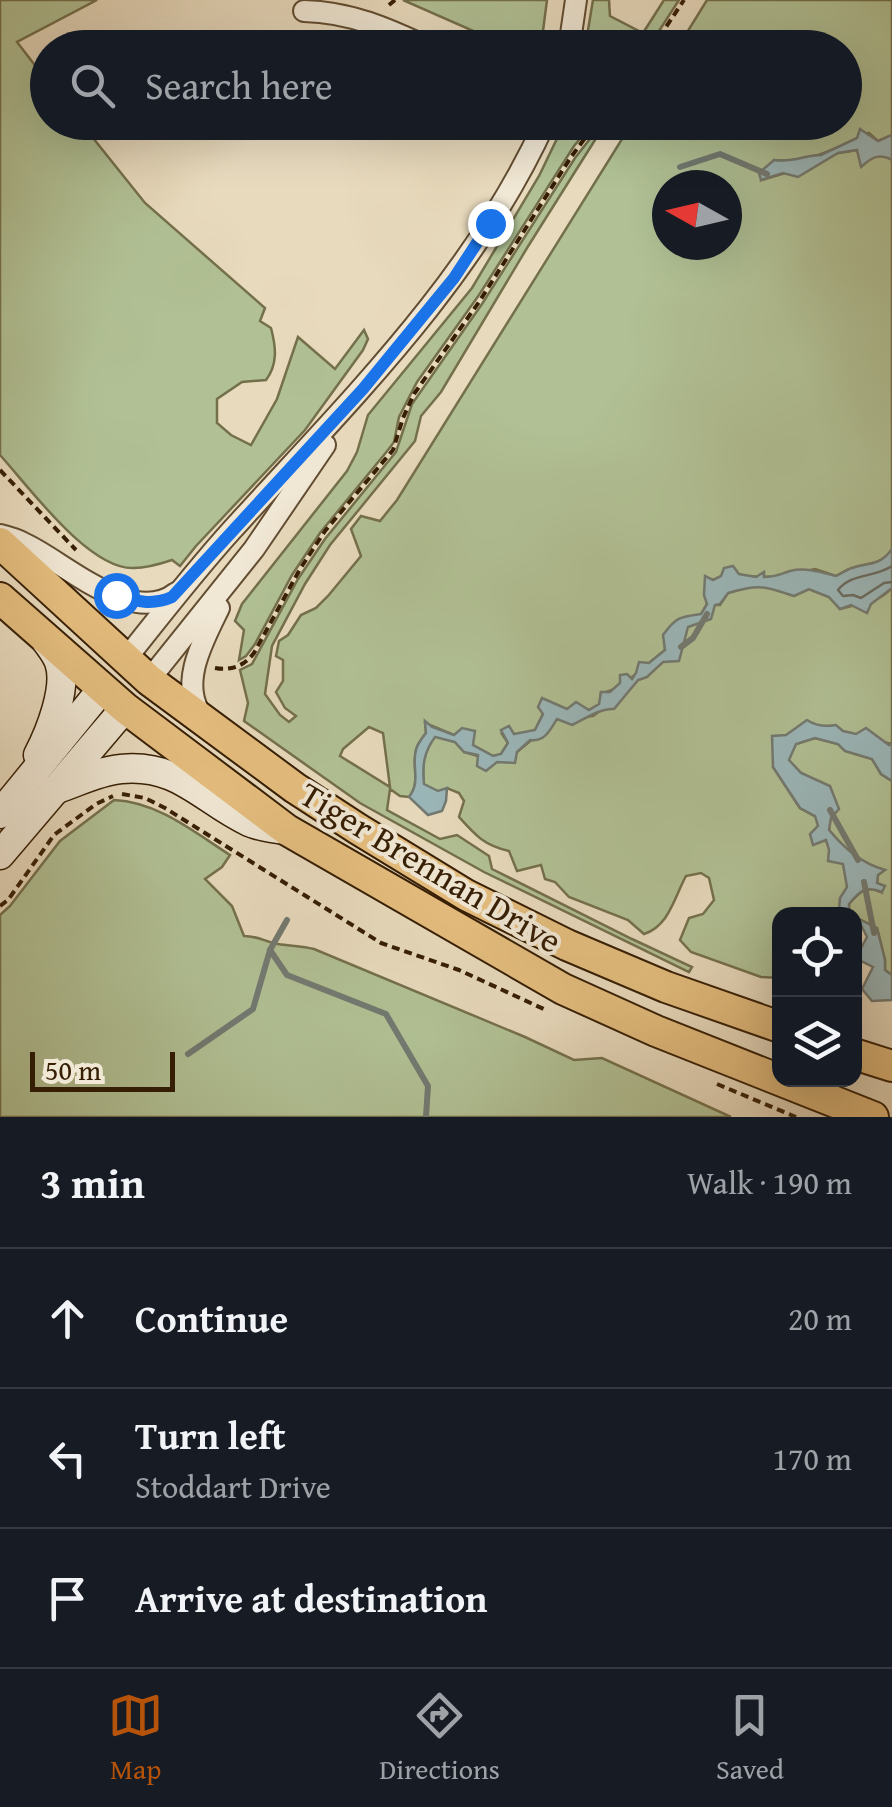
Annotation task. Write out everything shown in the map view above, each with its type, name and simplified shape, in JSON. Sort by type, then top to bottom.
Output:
[{"type":"main road","name":"Tiger Brennan Drive","points":[[0,544],[149,680],[342,819],[466,895],[567,945],[666,987],[772,1024]]},
{"type":"main road","name":"Tiger Brennan Drive","points":[[0,598],[114,699],[287,830],[563,989],[656,1031],[873,1117]]},
{"type":"main road","points":[[26,784],[60,693],[60,662],[46,640]]},
{"type":"main road","points":[[0,855],[54,790],[114,699],[125,660]]},
{"type":"main road","points":[[0,814],[114,699],[149,680]]},
{"type":"main road","points":[[54,790],[105,772],[142,769],[191,785],[248,821],[287,830]]},
{"type":"main road","points":[[862,1057],[892,1066]]},
{"type":"street","points":[[571,30],[576,0]]},
{"type":"street","points":[[304,12],[352,16],[388,30]]},
{"type":"street","points":[[0,535],[24,543],[88,584],[132,600],[148,603],[172,597],[363,389],[454,278],[536,140]]},
{"type":"street","points":[[149,680],[235,574],[363,389]]},
{"type":"street","points":[[217,732],[194,706],[191,689],[204,642],[235,574]]},
{"type":"street","points":[[125,660],[184,584]]},
{"type":"path","points":[[389,6],[395,0]]},
{"type":"path","points":[[664,30],[684,0]]},
{"type":"path","points":[[225,670],[242,664],[254,653],[317,543],[393,450],[414,394],[584,140]]},
{"type":"path","points":[[0,906],[54,835],[109,797],[123,794],[145,798],[380,943],[458,970],[562,1017]]},
{"type":"path","points":[[705,1079],[796,1117]]},
{"type":"green space","points":[[0,0],[97,0],[40,30],[30,30],[30,35],[17,42],[30,59],[30,140],[95,140],[145,203],[265,308],[260,321],[271,328],[273,368],[266,380],[242,382],[217,399],[217,423],[251,445],[277,399],[298,337],[335,369],[364,330],[368,339],[305,430],[180,566],[172,560],[134,568],[98,556],[61,524],[0,455]]},
{"type":"green space","points":[[403,0],[547,0],[543,30],[471,30]]},
{"type":"green space","points":[[593,0],[609,0],[610,16],[637,30],[588,30]]},
{"type":"green space","points":[[664,0],[679,0],[660,30],[645,30]]},
{"type":"green space","points":[[707,0],[892,0],[892,135],[878,141],[869,133],[862,136],[862,30],[688,30]]},
{"type":"green space","points":[[556,140],[579,140],[479,295],[417,382],[399,417],[394,442],[320,533],[255,644],[239,660],[244,630],[235,621],[242,604],[347,471],[368,415],[472,288]]},
{"type":"green space","points":[[589,140],[595,140],[441,392],[421,416],[415,441],[330,545],[272,646],[265,694],[289,722],[296,716],[285,708],[276,692],[283,681],[283,660],[276,656],[279,641],[301,615],[328,596],[361,556],[351,529],[361,516],[380,521],[397,500],[621,140],[854,140],[811,157],[774,160],[762,180],[857,150],[862,166],[871,157],[883,155],[892,160],[892,550],[879,561],[836,576],[815,569],[779,577],[706,577],[707,604],[701,615],[634,676],[601,693],[600,704],[589,710],[552,704],[535,730],[520,735],[502,734],[508,743],[501,754],[493,756],[425,723],[426,733],[415,753],[413,791],[409,797],[390,789],[387,810],[440,839],[457,835],[489,856],[492,869],[692,967],[689,972],[484,872],[360,803],[244,721],[248,703],[240,670],[252,664],[298,579],[325,539],[396,452],[412,404],[482,304],[575,158]],"holes":[[[369,727],[383,733],[390,787],[340,756]]]},
{"type":"green space","points":[[752,586],[794,596],[809,589],[829,597],[840,609],[873,601],[892,588],[892,744],[814,725],[773,767],[800,808],[816,817],[830,850],[843,863],[848,888],[840,907],[772,907],[772,978],[691,952],[680,940],[689,918],[703,914],[714,900],[709,878],[701,873],[686,876],[665,918],[644,934],[628,920],[569,897],[555,882],[545,879],[541,865],[517,871],[509,851],[481,839],[459,817],[464,801],[459,793],[447,788],[439,792],[424,785],[423,778],[426,754],[435,736],[455,742],[464,752],[497,762],[517,752],[557,719],[593,716],[604,708],[614,708],[638,680],[647,677],[688,626],[706,619],[728,593]]},
{"type":"green space","points":[[815,738],[838,744],[845,751],[872,759],[881,774],[892,781],[892,975],[885,970],[877,928],[862,920],[862,907],[849,907],[860,893],[871,889],[881,892],[878,875],[884,870],[860,859],[829,830],[830,787],[801,773],[787,759],[796,744]]},
{"type":"green space","points":[[114,800],[161,812],[230,855],[222,867],[205,879],[232,906],[244,936],[314,949],[574,1060],[602,1058],[731,1117],[0,1117],[0,915],[60,841]]},
{"type":"water","points":[[862,130],[878,141],[892,135],[892,160],[876,157],[861,167],[857,150],[838,153],[798,177],[783,173],[761,180],[759,173],[774,160],[821,155],[853,140],[862,140]]},
{"type":"water","points":[[892,549],[892,588],[871,604],[867,613],[851,605],[840,609],[829,597],[809,589],[794,596],[761,587],[728,593],[715,605],[711,619],[688,627],[679,661],[663,662],[638,680],[614,709],[572,725],[557,719],[543,737],[530,740],[517,752],[515,763],[497,762],[486,771],[477,766],[478,755],[464,752],[455,742],[435,737],[425,759],[424,784],[438,791],[447,788],[442,811],[428,815],[409,797],[415,785],[415,753],[426,733],[425,721],[454,735],[462,728],[475,731],[473,745],[493,756],[501,754],[508,743],[501,730],[509,726],[514,734],[535,730],[543,714],[538,707],[542,698],[567,709],[576,702],[589,710],[599,704],[601,692],[610,692],[620,683],[620,675],[627,674],[632,679],[639,662],[649,663],[665,650],[663,635],[675,621],[701,614],[707,604],[705,576],[713,580],[721,576],[724,568],[733,566],[739,574],[756,577],[764,572],[764,577],[768,577],[802,570],[836,576],[879,561]]},
{"type":"water","points":[[807,720],[821,726],[836,725],[856,734],[866,728],[892,744],[892,781],[881,774],[872,759],[815,738],[796,744],[789,760],[801,773],[830,786],[839,809],[831,818],[829,830],[854,854],[885,870],[878,875],[877,883],[885,886],[882,892],[867,889],[849,907],[839,907],[847,887],[843,864],[828,861],[826,840],[813,845],[810,834],[818,826],[815,816],[800,808],[773,767],[772,736],[786,735]]},
{"type":"water","points":[[862,920],[877,928],[885,970],[892,975],[892,1000],[872,1001],[862,989],[873,967],[862,962],[862,946],[867,937]]},
{"type":"waterway","points":[[680,167],[720,154],[767,174]]},
{"type":"waterway","points":[[681,647],[693,638],[707,614]]},
{"type":"waterway","points":[[830,810],[858,860]]},
{"type":"waterway","points":[[864,882],[874,933]]},
{"type":"waterway","points":[[188,1054],[253,1009],[270,950],[287,920]]},
{"type":"waterway","points":[[270,950],[287,975],[386,1014],[428,1086],[426,1117]]},
{"type":"route","points":[[116,595],[148,603],[172,597],[363,389],[454,278],[490,223]]}]
